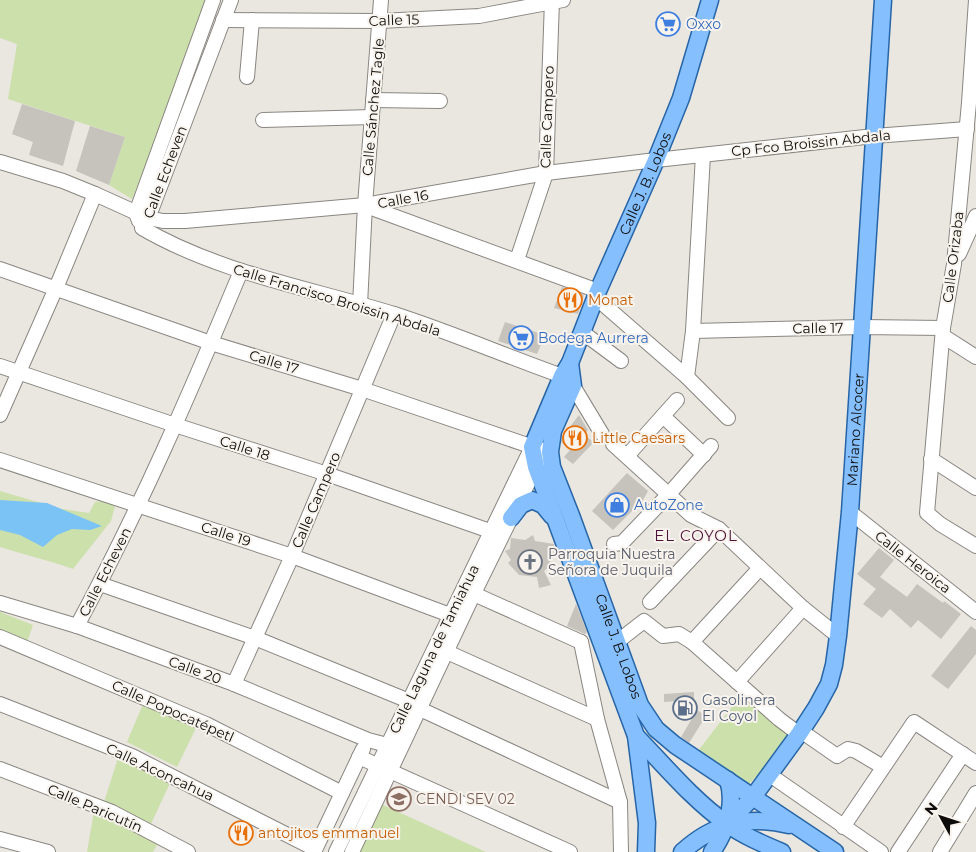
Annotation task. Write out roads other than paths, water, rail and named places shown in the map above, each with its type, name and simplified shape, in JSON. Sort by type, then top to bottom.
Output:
[{"type":"main road","name":"Calle J. B. Lobos","points":[[710,0],[681,98],[582,332],[553,430],[550,452],[552,467],[640,705],[656,729],[675,745],[835,852]]},
{"type":"main road","name":"Mariano Alcocer","points":[[727,824],[770,775],[816,708],[829,684],[838,636],[850,512],[883,0]]},
{"type":"main road","name":"Calle J. B. Lobos","points":[[568,375],[532,447],[536,467],[636,736]]},
{"type":"main road","points":[[510,518],[521,505],[532,500],[543,505],[557,524]]},
{"type":"main road","points":[[636,736],[702,804],[727,824],[751,838],[782,852]]},
{"type":"main road","points":[[636,736],[647,823],[646,852]]},
{"type":"main road","points":[[712,852],[727,824],[731,801],[728,780]]},
{"type":"main road","points":[[682,852],[695,840],[727,824],[758,820],[799,827]]},
{"type":"street","name":"Calle Echeven","points":[[142,220],[171,118],[213,0]]},
{"type":"street","name":"Calle Echeven","points":[[142,220],[185,122],[231,0]]},
{"type":"street","name":"Calle Sánchez Tagle","points":[[360,305],[365,205],[381,0]]},
{"type":"street","name":"Calle 15","points":[[223,20],[380,21],[479,16],[556,0]]},
{"type":"street","name":"Calle Campero","points":[[517,260],[546,173],[556,0]]},
{"type":"street","name":"Calle Orizaba","points":[[976,0],[973,105],[966,129],[954,264],[943,332],[927,513],[940,524],[976,546]]},
{"type":"street","points":[[247,77],[252,20]]},
{"type":"street","points":[[373,100],[440,101]]},
{"type":"street","points":[[263,120],[372,117]]},
{"type":"street","points":[[171,118],[185,122]]},
{"type":"street","name":"Cp Fco Broissin Abdala","points":[[656,160],[874,136],[966,129]]},
{"type":"street","points":[[687,377],[693,331],[703,155]]},
{"type":"street","name":"Calle 16","points":[[142,220],[163,222],[185,221],[365,205],[546,173],[656,160]]},
{"type":"street","name":"Calle Francisco Broissin Abdala","points":[[0,162],[95,194],[142,220],[186,251],[241,271],[394,314],[568,375]]},
{"type":"street","points":[[0,415],[95,194]]},
{"type":"street","points":[[365,205],[517,260],[597,294],[687,377],[728,418]]},
{"type":"street","points":[[954,264],[975,223],[958,217]]},
{"type":"street","name":"Calle 17","points":[[0,269],[211,343],[362,389],[550,452]]},
{"type":"street","name":"Calle Echeven","points":[[77,626],[139,506],[241,271]]},
{"type":"street","name":"Calle Campero","points":[[234,684],[292,556],[394,314]]},
{"type":"street","name":"Calle 17","points":[[693,331],[862,327],[943,332]]},
{"type":"street","points":[[582,332],[621,361]]},
{"type":"street","points":[[943,332],[976,357]]},
{"type":"street","name":"Calle 18","points":[[0,366],[327,474],[490,531]]},
{"type":"street","points":[[568,375],[602,434]]},
{"type":"street","points":[[627,456],[677,400]]},
{"type":"street","points":[[614,544],[622,543],[708,450],[663,416]]},
{"type":"street","points":[[613,444],[691,515],[719,529],[803,608],[838,636]]},
{"type":"street","name":"Calle Laguna de Tamiahua","points":[[336,852],[387,745],[447,652],[490,531],[532,447]]},
{"type":"street","name":"Calle Laguna de Tamiahua","points":[[352,852],[391,771],[414,705],[450,615],[469,591],[536,467],[550,452]]},
{"type":"street","points":[[931,459],[976,488]]},
{"type":"street","name":"Calle 19","points":[[0,460],[292,556],[450,615]]},
{"type":"street","name":"Calle Heroica","points":[[850,512],[976,612]]},
{"type":"street","points":[[650,602],[719,529]]},
{"type":"street","points":[[692,642],[760,568]]},
{"type":"street","points":[[100,584],[255,638],[414,705],[620,802]]},
{"type":"street","points":[[469,591],[581,642]]},
{"type":"street","name":"Calle 20","points":[[0,603],[77,626],[234,684],[368,740],[387,745]]},
{"type":"street","points":[[737,682],[803,608]]},
{"type":"street","points":[[617,642],[644,621],[663,636],[679,634],[692,642],[737,682],[800,732],[836,756],[848,749],[856,751],[883,767]]},
{"type":"street","points":[[581,642],[595,625]]},
{"type":"street","name":"Calle Popocatépetl","points":[[0,637],[206,724],[342,793]]},
{"type":"street","points":[[581,642],[597,719],[620,802],[621,852]]},
{"type":"street","points":[[447,652],[597,719]]},
{"type":"street","name":"Calle Aconcahua","points":[[0,704],[132,756],[314,851]]},
{"type":"street","points":[[843,827],[914,722],[976,763]]},
{"type":"street","points":[[314,851],[368,740]]},
{"type":"street","points":[[898,852],[963,754]]},
{"type":"street","points":[[360,757],[570,852]]},
{"type":"street","name":"Calle Paricutín","points":[[0,769],[112,812],[188,852]]},
{"type":"street","points":[[770,775],[881,852]]},
{"type":"street","points":[[940,852],[976,793]]},
{"type":"street","points":[[0,839],[48,852]]},
{"type":"water","points":[[0,500],[47,503],[102,526],[90,530],[72,529],[57,535],[43,547],[20,535],[0,530]]},
{"type":"place","name":"Oxxo","points":[[668,24]]},
{"type":"place","name":"Monat","points":[[570,300]]},
{"type":"place","name":"Bodega Aurrera","points":[[521,338]]},
{"type":"place","name":"Little Caesars","points":[[575,438]]},
{"type":"place","name":"AutoZone","points":[[617,505]]},
{"type":"place","name":"Parroquia Nuestra Señora de Juquila","points":[[530,562]]},
{"type":"place","name":"Gasolinera El Coyol","points":[[685,708]]},
{"type":"place","name":"CENDI SEV 02","points":[[399,799]]},
{"type":"place","name":"antojitos emmanuel","points":[[241,833]]},
{"type":"district","name":"EL COYOL","points":[[696,535]]}]
